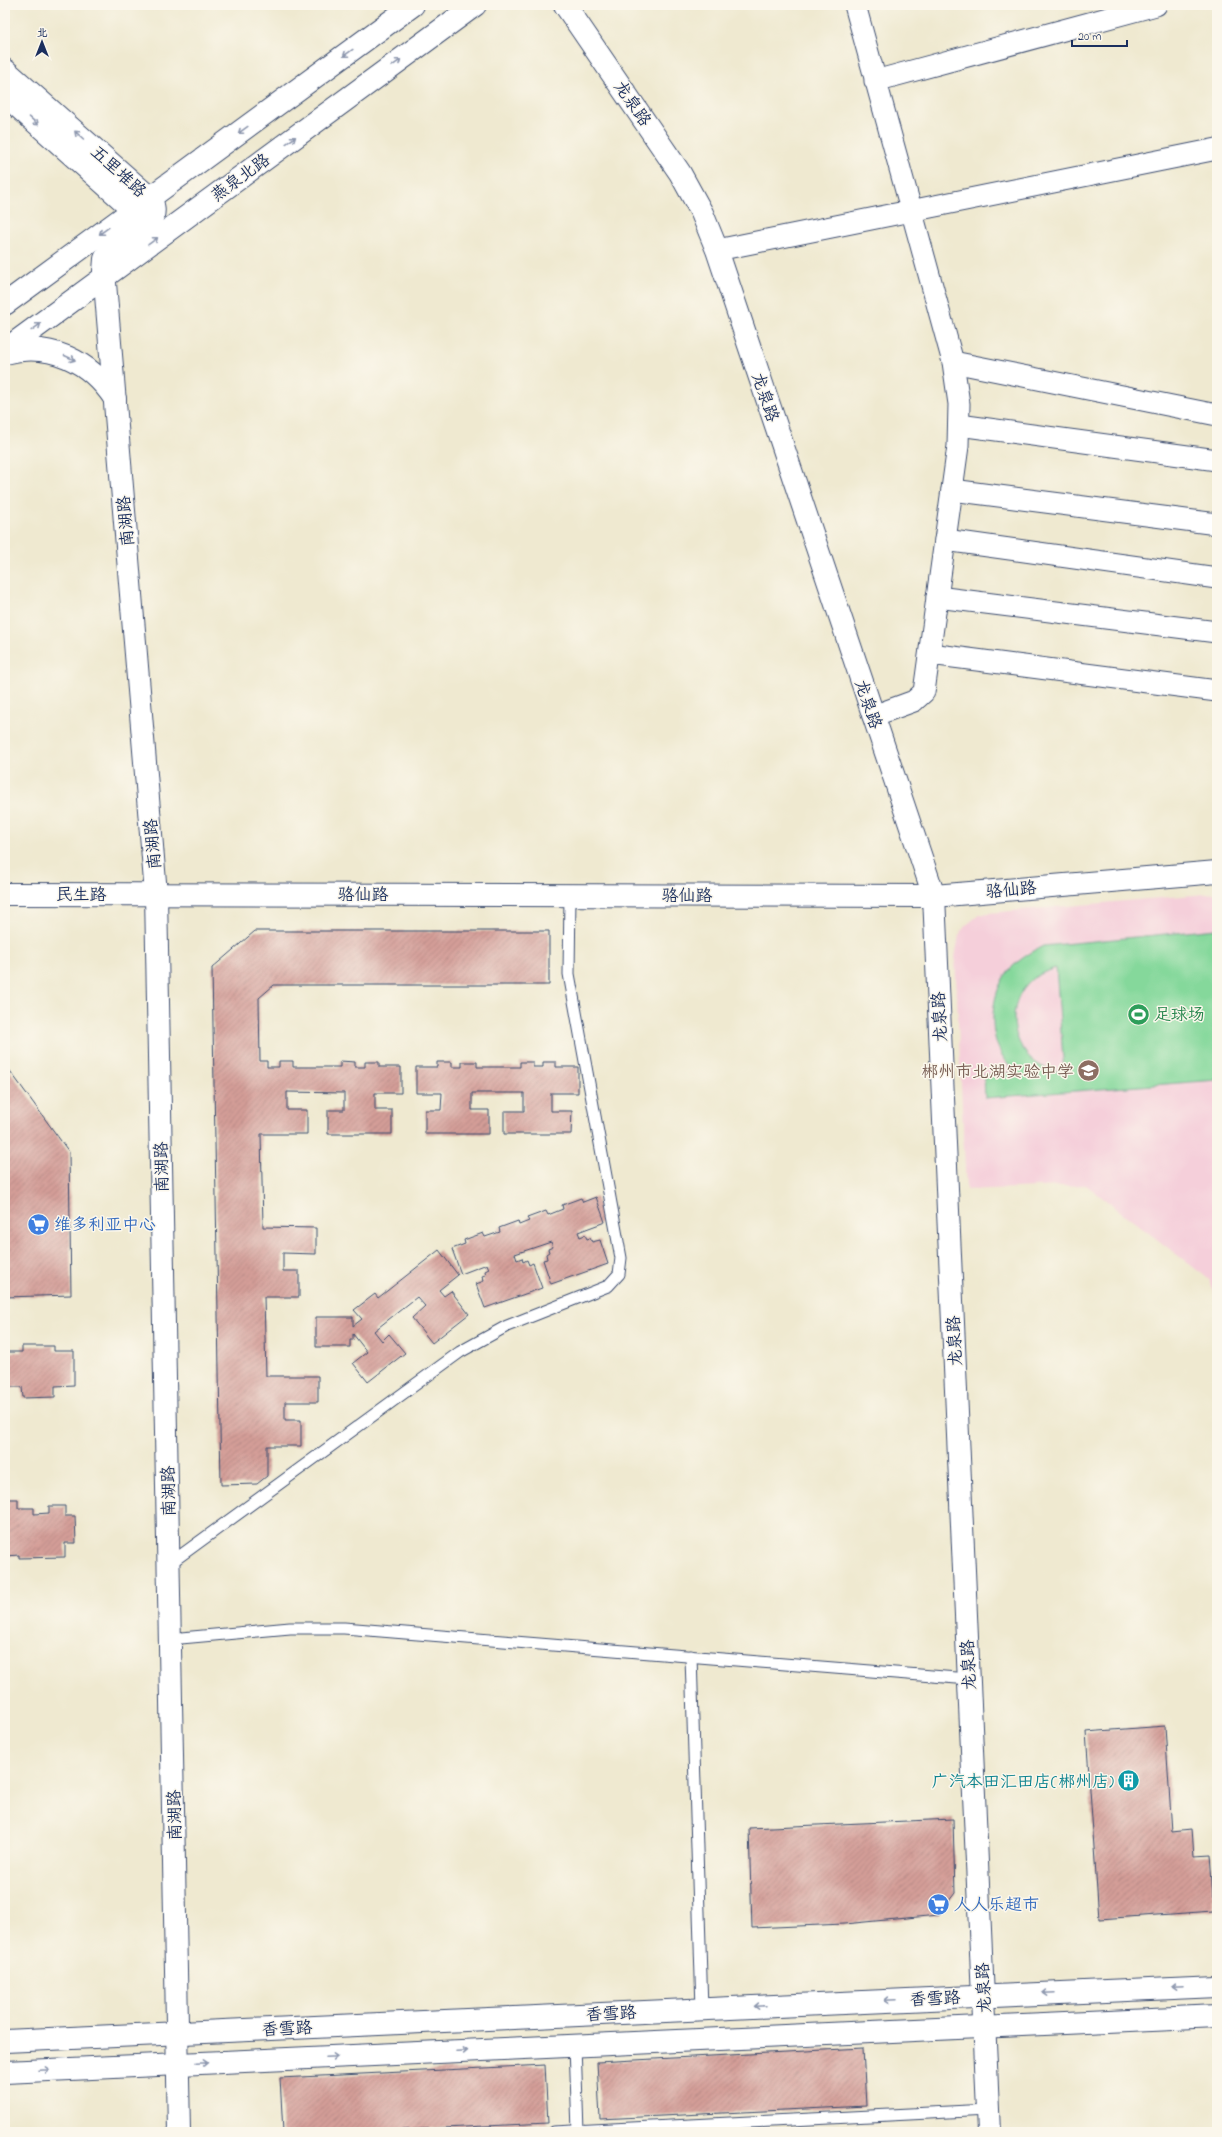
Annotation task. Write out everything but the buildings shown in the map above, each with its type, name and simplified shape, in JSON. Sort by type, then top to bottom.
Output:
[{"type":"main road","points":[[5,304],[413,5]]},
{"type":"main road","name":"燕泉北路","points":[[5,351],[475,5]]},
{"type":"main road","name":"龙泉路","points":[[565,5],[680,173],[702,213],[717,250],[934,896],[990,2132]]},
{"type":"main road","name":"五里堆路","points":[[5,70],[142,204]]},
{"type":"main road","name":"五里堆路","points":[[5,95],[142,204],[154,210],[152,222],[107,260],[104,277]]},
{"type":"main road","name":"南湖路","points":[[104,277],[156,894],[179,2064],[179,2132]]},
{"type":"main road","points":[[5,351],[29,349],[45,350],[74,359],[97,376],[115,399]]},
{"type":"main road","name":"骆仙路","points":[[156,894],[934,896],[1217,872]]},
{"type":"main road","name":"民生路","points":[[5,894],[156,894]]},
{"type":"main road","name":"香雪路","points":[[5,2041],[1217,1986]]},
{"type":"main road","name":"香雪路","points":[[5,2072],[1217,2016]]},
{"type":"street","points":[[855,5],[910,211],[953,362],[959,404],[959,425],[952,490],[925,688],[922,696],[914,701],[873,716]]},
{"type":"street","points":[[875,81],[1156,5]]},
{"type":"street","points":[[717,250],[1217,149]]},
{"type":"street","points":[[953,362],[1217,415]]},
{"type":"street","points":[[959,425],[1217,460]]},
{"type":"street","points":[[952,490],[1217,524]]},
{"type":"street","points":[[945,540],[1217,578]]},
{"type":"street","points":[[937,597],[1217,632]]},
{"type":"street","points":[[930,654],[1217,691]]},
{"type":"lane","points":[[169,1564],[460,1352],[507,1326],[608,1286],[619,1274],[621,1258],[569,974],[570,895]]},
{"type":"lane","points":[[170,1639],[290,1628],[330,1627],[969,1679]]},
{"type":"lane","points":[[691,1656],[702,2009]]},
{"type":"lane","points":[[575,2046],[578,2131]]},
{"type":"lane","points":[[553,2132],[988,2110]]},
{"type":"shaded area","name":"郴州市北湖实验中学","points":[[1217,893],[1217,1307],[1210,1280],[1086,1185],[966,1190],[955,957],[959,935],[965,926],[979,915]]},
{"type":"green space","points":[[1217,929],[1217,1080],[985,1098],[984,1075],[1018,1072],[1008,1064],[996,1041],[993,1028],[993,1014],[998,988],[1012,967],[1027,955],[1043,946]],"holes":[[[1056,968],[1064,1072],[1049,1069],[1035,1062],[1025,1052],[1018,1039],[1014,1025],[1015,1010],[1020,996],[1029,983],[1045,972]]]},
{"type":"place","name":"足球场","points":[[1138,1014]]},
{"type":"place","name":"郴州市北湖实验中学","points":[[1089,1071]]},
{"type":"place","name":"维多利亚中心","points":[[38,1224]]},
{"type":"place","name":"广汽本田汇田店(郴州店)","points":[[1129,1781]]},
{"type":"place","name":"人人乐超市","points":[[938,1904]]}]
